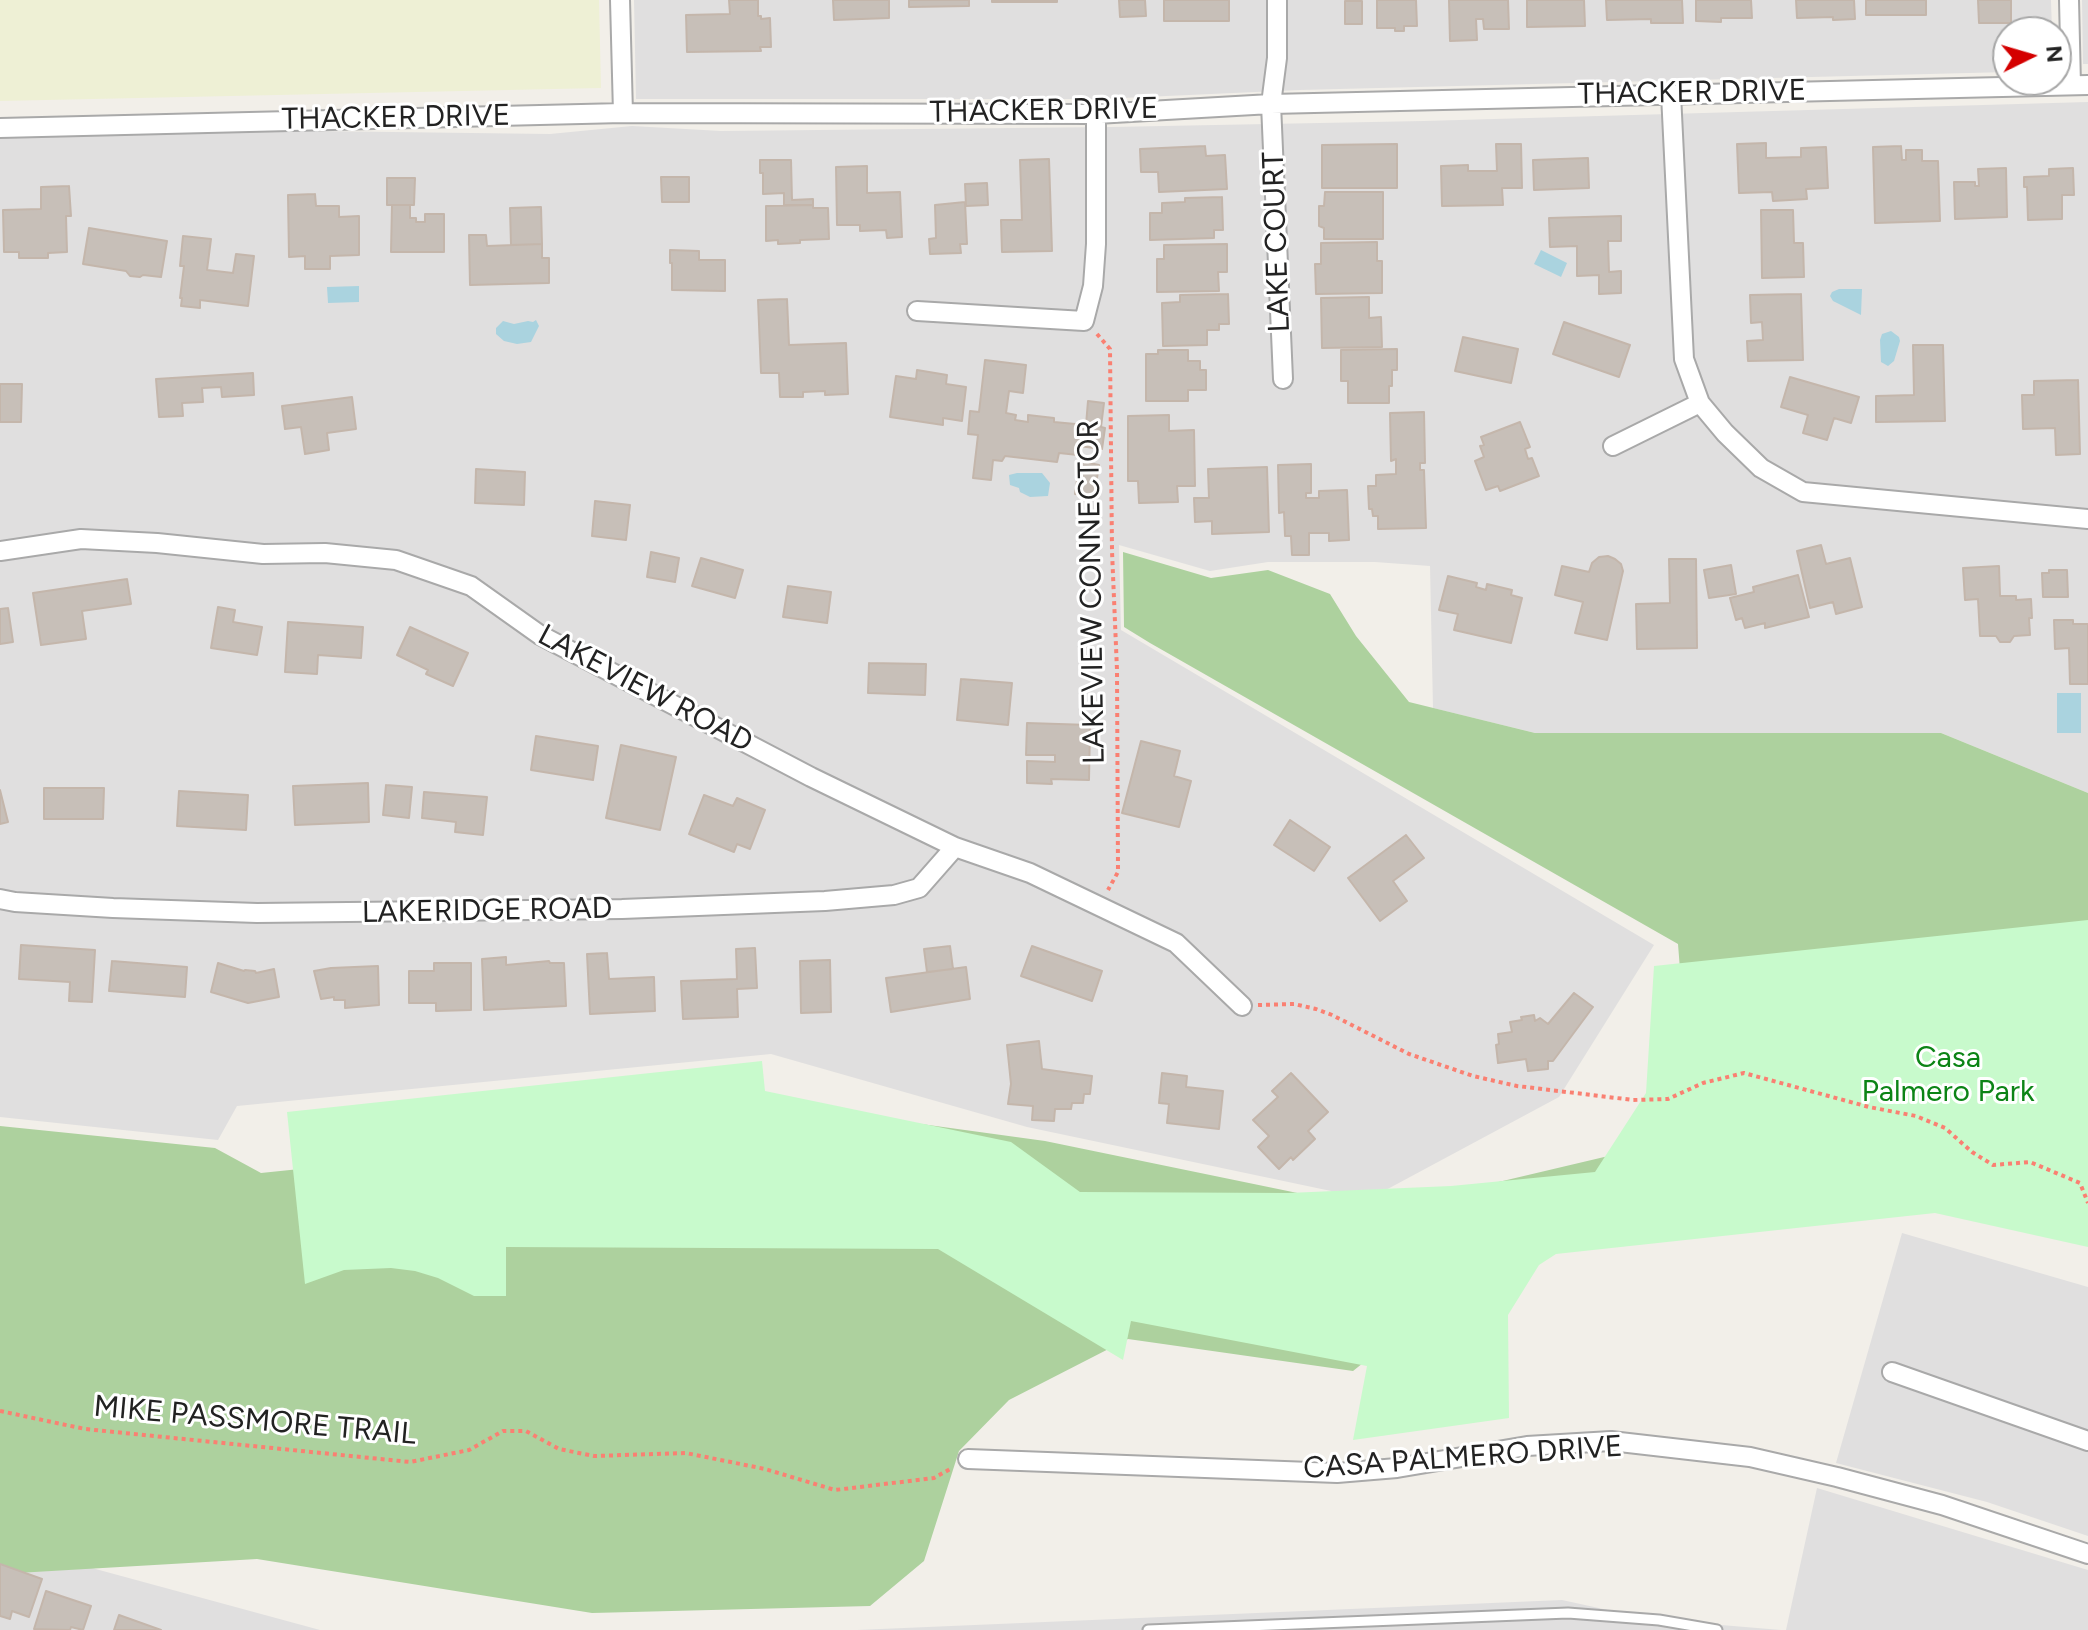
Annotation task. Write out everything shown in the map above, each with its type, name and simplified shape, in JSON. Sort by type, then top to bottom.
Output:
[{"type":"street","points":[[620,0],[623,113]]},
{"type":"street","name":"LAKE COURT","points":[[1277,0],[1277,58],[1271,104],[1283,379]]},
{"type":"street","points":[[2069,0],[2079,85]]},
{"type":"street","name":"THACKER DRIVE","points":[[0,128],[623,113],[1096,114],[1271,104],[2079,85]]},
{"type":"street","points":[[1671,94],[1684,359],[1700,403],[1725,433],[1761,468],[1803,492],[2088,519]]},
{"type":"street","points":[[917,311],[1084,321],[1093,286],[1096,244],[1096,114]]},
{"type":"street","points":[[1613,446],[1700,403]]},
{"type":"street","name":"LAKEVIEW ROAD","points":[[0,551],[81,539],[263,554],[325,553],[396,560],[471,586],[540,635],[811,777],[955,847],[1030,873],[1176,943],[1242,1006]]},
{"type":"street","name":"LAKERIDGE ROAD","points":[[0,899],[113,908],[243,913],[609,909],[825,901],[894,895],[919,888],[955,847]]},
{"type":"street","points":[[1892,1372],[2088,1441]]},
{"type":"street","name":"CASA PALMERO DRIVE","points":[[968,1459],[1337,1473],[1397,1468],[1527,1446],[1611,1441],[1750,1457],[1837,1477],[1942,1505],[2088,1554]]},
{"type":"lane","points":[[1148,1630],[1568,1613],[1659,1620],[1717,1630]]},
{"type":"path","name":"LAKEVIEW CONNECTOR","points":[[1084,321],[1110,349],[1118,872]]},
{"type":"path","points":[[1242,1006],[1294,1004],[1316,1009],[1409,1054],[1473,1076],[1517,1086],[1633,1100],[1668,1099],[1703,1083],[1744,1073],[1869,1107],[1916,1116],[1945,1128],[1972,1152],[1993,1165],[2030,1162],[2080,1183],[2088,1203]]},
{"type":"path","name":"MIKE PASSMORE TRAIL","points":[[0,1411],[85,1429],[410,1462],[469,1450],[503,1431],[526,1431],[559,1449],[594,1456],[686,1453],[765,1469],[835,1490],[934,1478],[968,1459]]},
{"type":"shaded area","points":[[634,0],[2051,0],[2052,16],[1992,16],[1992,72],[1300,90],[1100,99],[636,99]]},
{"type":"shaded area","points":[[2082,0],[2088,0],[2088,64],[2083,64]]},
{"type":"shaded area","points":[[2088,102],[2088,793],[1941,733],[1535,733],[1433,708],[1430,566],[1375,562],[1268,562],[1210,571],[1119,545],[1121,630],[1654,945],[1559,1097],[1369,1199],[1027,1127],[771,1054],[237,1106],[218,1140],[0,1117],[0,127],[550,134],[632,126],[721,131],[1111,127]]},
{"type":"shaded area","points":[[1902,1233],[2088,1287],[2088,1536],[1987,1502],[1836,1463]]},
{"type":"shaded area","points":[[1817,1488],[2088,1570],[2088,1630],[1786,1630]]},
{"type":"shaded area","points":[[0,1543],[320,1630],[0,1630]]},
{"type":"shaded area","points":[[1562,1600],[1649,1619],[1781,1630],[857,1630]]},
{"type":"green space","points":[[0,0],[599,0],[601,88],[0,101]]},
{"type":"green space","points":[[1123,552],[1211,578],[1268,570],[1330,594],[1356,636],[1409,702],[1535,733],[1941,733],[2088,793],[2088,1051],[1546,1217],[1353,1371],[1128,1339],[1009,1400],[959,1451],[924,1561],[870,1606],[592,1613],[257,1559],[0,1574],[0,1126],[215,1148],[261,1173],[841,1113],[1045,1141],[1380,1210],[1693,1136],[1678,944],[1124,627]]},
{"type":"green space","name":"Casa Palmero Park","points":[[2088,920],[2088,1247],[1935,1213],[1556,1254],[1539,1265],[1508,1315],[1509,1418],[1353,1440],[1367,1366],[1131,1321],[1123,1360],[938,1249],[506,1247],[506,1296],[474,1296],[438,1278],[391,1268],[344,1270],[305,1284],[287,1112],[762,1061],[765,1091],[1011,1142],[1080,1192],[1288,1193],[1451,1186],[1595,1172],[1646,1093],[1654,966]]},
{"type":"water","points":[[1541,250],[1567,263],[1561,277],[1534,264]]},
{"type":"water","points":[[359,286],[359,302],[328,303],[327,287]]},
{"type":"water","points":[[1862,289],[1861,315],[1833,301],[1830,296],[1832,292]]},
{"type":"water","points":[[536,320],[539,326],[531,342],[517,344],[504,341],[496,334],[496,328],[503,321],[514,324]]},
{"type":"water","points":[[1891,331],[1900,341],[1894,361],[1888,366],[1881,362],[1880,340],[1882,334]]},
{"type":"water","points":[[1042,473],[1050,483],[1048,496],[1030,497],[1010,485],[1009,475]]},
{"type":"water","points":[[2057,693],[2081,693],[2081,733],[2057,733]]},
{"type":"building","points":[[729,0],[758,0],[758,16],[761,19],[770,18],[771,47],[760,47],[761,51],[687,52],[686,15],[730,14]]},
{"type":"building","points":[[833,0],[889,0],[889,18],[834,20]]},
{"type":"building","points":[[909,0],[969,0],[969,6],[909,7]]},
{"type":"building","points":[[1057,0],[1057,2],[992,2]]},
{"type":"building","points":[[1119,0],[1145,0],[1146,16],[1120,17]]},
{"type":"building","points":[[1164,0],[1229,0],[1229,21],[1164,21]]},
{"type":"building","points":[[1377,0],[1416,0],[1417,26],[1404,26],[1404,31],[1377,28]]},
{"type":"building","points":[[1449,0],[1508,0],[1509,29],[1484,29],[1483,19],[1476,19],[1477,40],[1450,41]]},
{"type":"building","points":[[1527,0],[1584,0],[1585,26],[1527,27]]},
{"type":"building","points":[[1606,0],[1682,0],[1683,23],[1651,23],[1651,19],[1607,20]]},
{"type":"building","points":[[1696,0],[1751,0],[1752,18],[1696,21]]},
{"type":"building","points":[[1796,0],[1854,0],[1855,19],[1797,18]]},
{"type":"building","points":[[1866,0],[1926,0],[1926,15],[1866,15]]},
{"type":"building","points":[[1978,0],[2011,0],[2011,16],[1992,16],[1992,23],[1979,23]]},
{"type":"building","points":[[1345,1],[1362,1],[1362,24],[1345,24]]},
{"type":"building","points":[[1766,143],[1766,158],[1801,157],[1801,148],[1826,147],[1828,188],[1806,189],[1807,199],[1773,201],[1772,192],[1739,193],[1737,144]]},
{"type":"building","points":[[1397,144],[1397,188],[1322,188],[1322,145]]},
{"type":"building","points":[[1496,144],[1521,144],[1522,188],[1502,188],[1503,205],[1442,206],[1441,166],[1468,165],[1468,171],[1497,171]]},
{"type":"building","points":[[1205,146],[1206,156],[1225,155],[1227,189],[1159,192],[1158,172],[1141,172],[1140,149]]},
{"type":"building","points":[[1901,146],[1902,160],[1906,160],[1906,150],[1922,150],[1922,161],[1938,161],[1940,221],[1875,223],[1873,147]]},
{"type":"building","points":[[1588,158],[1589,188],[1534,190],[1533,160]]},
{"type":"building","points":[[1049,159],[1052,251],[1002,252],[1001,220],[1022,220],[1020,160]]},
{"type":"building","points":[[760,160],[791,160],[792,200],[813,199],[813,205],[784,205],[784,193],[763,194]]},
{"type":"building","points":[[867,166],[867,193],[900,192],[902,237],[887,238],[886,230],[860,231],[860,225],[837,225],[836,167]]},
{"type":"building","points":[[2006,168],[2007,217],[1955,219],[1954,182],[1975,182],[1975,186],[1979,186],[1978,169]]},
{"type":"building","points":[[2073,168],[2074,195],[2062,195],[2062,219],[2028,220],[2024,177],[2049,176],[2049,169]]},
{"type":"building","points":[[661,177],[689,177],[689,202],[662,202]]},
{"type":"building","points":[[387,178],[415,178],[414,205],[387,205]]},
{"type":"building","points":[[987,183],[988,205],[966,206],[965,184]]},
{"type":"building","points":[[69,186],[71,216],[66,216],[67,252],[48,253],[48,258],[19,258],[19,252],[4,252],[3,210],[41,209],[41,187]]},
{"type":"building","points":[[1325,192],[1383,192],[1383,239],[1324,239],[1324,228],[1319,226],[1319,206],[1324,206]]},
{"type":"building","points":[[315,194],[316,206],[339,206],[339,217],[359,216],[359,255],[330,256],[330,269],[305,269],[305,256],[289,257],[288,195]]},
{"type":"building","points":[[1222,197],[1223,230],[1214,230],[1214,238],[1150,240],[1150,213],[1162,213],[1162,203],[1185,202],[1185,198]]},
{"type":"building","points":[[965,202],[967,244],[960,244],[961,253],[930,254],[929,239],[936,238],[935,205]]},
{"type":"building","points":[[392,205],[410,205],[410,218],[416,218],[416,222],[425,222],[425,214],[444,214],[444,252],[391,252]]},
{"type":"building","points":[[813,205],[813,208],[828,208],[829,239],[778,244],[778,240],[766,241],[766,206]]},
{"type":"building","points":[[541,207],[542,244],[511,245],[510,208]]},
{"type":"building","points":[[1761,210],[1793,210],[1794,243],[1803,243],[1804,277],[1762,278]]},
{"type":"building","points":[[1621,216],[1621,241],[1608,241],[1609,272],[1621,271],[1621,293],[1599,294],[1599,275],[1577,276],[1577,246],[1550,247],[1549,218]]},
{"type":"building","points":[[89,228],[167,241],[161,277],[130,276],[126,271],[83,264]]},
{"type":"building","points":[[469,235],[486,235],[487,246],[542,244],[542,258],[549,258],[549,283],[470,285]]},
{"type":"building","points":[[183,236],[211,239],[207,270],[233,273],[236,254],[254,256],[248,306],[200,300],[200,308],[181,306]]},
{"type":"building","points":[[1377,242],[1377,261],[1382,261],[1382,293],[1316,294],[1315,264],[1321,264],[1321,243]]},
{"type":"building","points":[[1227,244],[1227,272],[1218,272],[1219,291],[1157,292],[1157,259],[1164,259],[1164,245]]},
{"type":"building","points":[[670,250],[699,251],[699,260],[725,260],[725,291],[672,290]]},
{"type":"building","points":[[1228,294],[1229,324],[1219,324],[1219,330],[1207,330],[1207,345],[1163,346],[1162,303],[1180,302],[1180,295]]},
{"type":"building","points":[[1801,294],[1803,360],[1748,361],[1747,341],[1763,340],[1762,322],[1751,323],[1750,295]]},
{"type":"building","points":[[1369,297],[1369,318],[1381,317],[1382,347],[1322,348],[1321,298]]},
{"type":"building","points":[[787,299],[789,345],[846,343],[848,394],[825,395],[825,391],[803,392],[803,397],[780,397],[779,373],[761,373],[758,300]]},
{"type":"building","points":[[1564,322],[1630,345],[1619,377],[1553,354]]},
{"type":"building","points":[[1463,337],[1518,349],[1511,383],[1455,371]]},
{"type":"building","points":[[1913,345],[1943,345],[1945,421],[1876,422],[1876,396],[1914,395]]},
{"type":"building","points":[[1397,349],[1397,370],[1392,370],[1389,403],[1348,403],[1348,381],[1341,381],[1341,350]]},
{"type":"building","points":[[1158,350],[1188,350],[1188,361],[1200,361],[1200,370],[1206,370],[1206,390],[1188,390],[1188,401],[1146,401],[1146,354],[1158,354]]},
{"type":"building","points":[[985,360],[1026,365],[1023,393],[1009,391],[1006,413],[1016,415],[1015,420],[1028,422],[1028,415],[1054,418],[1054,422],[1086,425],[1088,401],[1104,403],[1102,449],[1079,446],[1078,455],[1059,453],[1057,462],[1005,456],[1002,461],[993,460],[991,480],[973,478],[978,435],[968,434],[970,411],[979,412]]},
{"type":"building","points":[[917,370],[947,375],[946,384],[966,387],[962,421],[943,418],[943,425],[890,417],[896,376],[916,379]]},
{"type":"building","points":[[253,373],[254,395],[222,397],[221,387],[202,388],[203,402],[182,403],[183,416],[159,417],[156,379]]},
{"type":"building","points":[[1790,377],[1859,397],[1851,423],[1834,418],[1827,440],[1803,433],[1808,415],[1781,407]]},
{"type":"building","points":[[2078,380],[2080,454],[2056,455],[2055,428],[2023,429],[2022,395],[2034,395],[2034,381]]},
{"type":"building","points":[[0,384],[22,384],[21,422],[0,422]]},
{"type":"building","points":[[352,397],[356,429],[327,433],[329,450],[305,454],[301,427],[285,429],[282,406]]},
{"type":"building","points":[[1424,412],[1425,463],[1420,463],[1420,470],[1424,470],[1426,528],[1378,529],[1378,516],[1373,516],[1372,509],[1369,509],[1368,486],[1376,486],[1376,475],[1396,474],[1396,459],[1391,461],[1390,413]]},
{"type":"building","points":[[1169,415],[1169,431],[1194,430],[1195,486],[1177,486],[1178,502],[1139,503],[1138,481],[1128,481],[1128,416]]},
{"type":"building","points":[[1520,422],[1530,447],[1525,449],[1528,459],[1532,458],[1539,476],[1500,491],[1498,486],[1486,490],[1475,461],[1484,457],[1481,437]]},
{"type":"building","points":[[1080,461],[1099,465],[1094,497],[1075,494]]},
{"type":"building","points":[[1311,464],[1311,493],[1306,493],[1306,498],[1319,498],[1319,491],[1347,490],[1349,540],[1329,541],[1329,533],[1309,533],[1309,555],[1292,555],[1291,536],[1285,536],[1284,512],[1279,513],[1278,465]]},
{"type":"building","points":[[1267,467],[1269,532],[1212,534],[1212,521],[1195,522],[1194,498],[1209,498],[1208,469]]},
{"type":"building","points":[[476,469],[525,472],[524,505],[475,503]]},
{"type":"building","points":[[595,501],[630,505],[626,540],[592,536]]},
{"type":"building","points":[[1821,545],[1826,564],[1850,558],[1862,607],[1836,614],[1833,602],[1810,608],[1797,551]]},
{"type":"building","points":[[651,552],[679,558],[675,582],[647,577]]},
{"type":"building","points":[[1608,556],[1621,564],[1623,571],[1607,640],[1575,633],[1583,602],[1555,595],[1562,566],[1589,572],[1592,563],[1599,557]]},
{"type":"building","points":[[701,558],[743,570],[735,598],[692,586]]},
{"type":"building","points":[[1669,559],[1696,559],[1697,648],[1637,649],[1636,604],[1670,603]]},
{"type":"building","points":[[1731,565],[1736,594],[1709,598],[1704,570]]},
{"type":"building","points":[[1999,566],[2000,596],[2016,596],[2016,600],[2031,599],[2030,635],[2014,636],[2010,642],[2000,642],[1996,636],[1980,636],[1978,599],[1965,600],[1963,568]]},
{"type":"building","points":[[2049,570],[2067,570],[2068,597],[2043,597],[2042,573],[2049,573]]},
{"type":"building","points":[[1798,575],[1809,617],[1765,628],[1765,623],[1745,628],[1742,618],[1736,620],[1730,598],[1754,592],[1753,587]]},
{"type":"building","points":[[1448,576],[1477,583],[1476,587],[1486,590],[1487,584],[1512,590],[1511,595],[1522,598],[1511,643],[1454,630],[1458,614],[1439,610]]},
{"type":"building","points":[[127,579],[131,604],[82,611],[86,639],[41,645],[33,593]]},
{"type":"building","points":[[788,586],[831,592],[827,623],[783,617]]},
{"type":"building","points":[[218,607],[235,610],[233,622],[262,627],[257,655],[211,648]]},
{"type":"building","points":[[8,608],[13,642],[0,644],[0,609]]},
{"type":"building","points":[[2054,620],[2088,624],[2088,684],[2070,684],[2069,648],[2055,649]]},
{"type":"building","points":[[288,622],[363,627],[361,658],[318,655],[317,674],[285,672]]},
{"type":"building","points":[[410,627],[468,653],[453,686],[426,674],[428,670],[397,655]]},
{"type":"building","points":[[869,663],[926,664],[925,695],[868,693]]},
{"type":"building","points":[[961,679],[1012,683],[1008,725],[957,720]]},
{"type":"building","points":[[1027,723],[1090,725],[1089,780],[1051,779],[1052,784],[1027,783],[1027,761],[1055,762],[1055,755],[1026,755]]},
{"type":"building","points":[[536,736],[598,746],[593,780],[531,770]]},
{"type":"building","points":[[1141,741],[1180,751],[1174,776],[1191,781],[1179,827],[1122,813]]},
{"type":"building","points":[[621,745],[676,757],[660,830],[606,818]]},
{"type":"building","points":[[368,783],[369,822],[295,825],[293,786]]},
{"type":"building","points":[[386,785],[412,787],[409,818],[383,815]]},
{"type":"building","points":[[44,788],[104,788],[103,819],[44,819]]},
{"type":"building","points":[[0,790],[8,822],[0,824]]},
{"type":"building","points":[[179,791],[248,795],[246,830],[177,826]]},
{"type":"building","points":[[424,792],[487,797],[483,835],[455,832],[456,822],[422,818]]},
{"type":"building","points":[[704,795],[733,806],[737,798],[765,810],[750,849],[737,844],[734,852],[689,834]]},
{"type":"building","points":[[1290,820],[1330,847],[1314,871],[1274,845]]},
{"type":"building","points":[[1406,835],[1424,858],[1393,881],[1407,901],[1380,921],[1348,878]]},
{"type":"building","points":[[21,945],[95,950],[92,1002],[69,1001],[70,982],[19,979]]},
{"type":"building","points":[[950,946],[953,969],[927,972],[924,949]]},
{"type":"building","points":[[1032,946],[1102,971],[1092,1001],[1021,976]]},
{"type":"building","points":[[755,948],[757,988],[737,989],[738,1017],[683,1019],[681,981],[737,979],[736,949]]},
{"type":"building","points":[[607,953],[609,979],[654,977],[655,1011],[590,1014],[587,954]]},
{"type":"building","points":[[506,957],[506,965],[549,961],[564,963],[566,1006],[484,1010],[482,959]]},
{"type":"building","points":[[830,960],[831,1012],[801,1013],[800,961]]},
{"type":"building","points":[[112,961],[187,967],[185,997],[109,991]]},
{"type":"building","points":[[218,963],[256,973],[274,969],[279,997],[248,1003],[211,992]]},
{"type":"building","points":[[434,963],[471,963],[471,1010],[436,1011],[436,1003],[409,1003],[409,971],[434,971]]},
{"type":"building","points":[[378,966],[379,1005],[345,1008],[345,1000],[334,1000],[334,997],[321,999],[314,971]]},
{"type":"building","points":[[966,967],[970,999],[891,1012],[886,978]]},
{"type":"building","points":[[1574,993],[1593,1007],[1553,1061],[1548,1061],[1548,1069],[1528,1071],[1526,1059],[1498,1063],[1498,1034],[1512,1032],[1510,1022],[1534,1015],[1535,1021],[1540,1018],[1548,1024]]},
{"type":"building","points":[[1039,1041],[1042,1069],[1092,1076],[1090,1094],[1084,1094],[1083,1103],[1072,1103],[1071,1109],[1055,1109],[1054,1121],[1032,1120],[1033,1106],[1008,1104],[1011,1084],[1007,1045]]},
{"type":"building","points":[[1162,1073],[1187,1076],[1186,1087],[1223,1091],[1219,1129],[1167,1123],[1169,1104],[1159,1103]]},
{"type":"building","points":[[1291,1073],[1328,1112],[1308,1131],[1315,1139],[1279,1169],[1258,1147],[1269,1136],[1253,1120],[1278,1097],[1272,1091]]},
{"type":"building","points":[[0,1564],[42,1579],[29,1617],[12,1611],[10,1619],[0,1616]]},
{"type":"building","points":[[46,1591],[91,1606],[83,1630],[71,1627],[70,1630],[34,1629]]},
{"type":"building","points":[[119,1615],[161,1630],[114,1630]]}]
